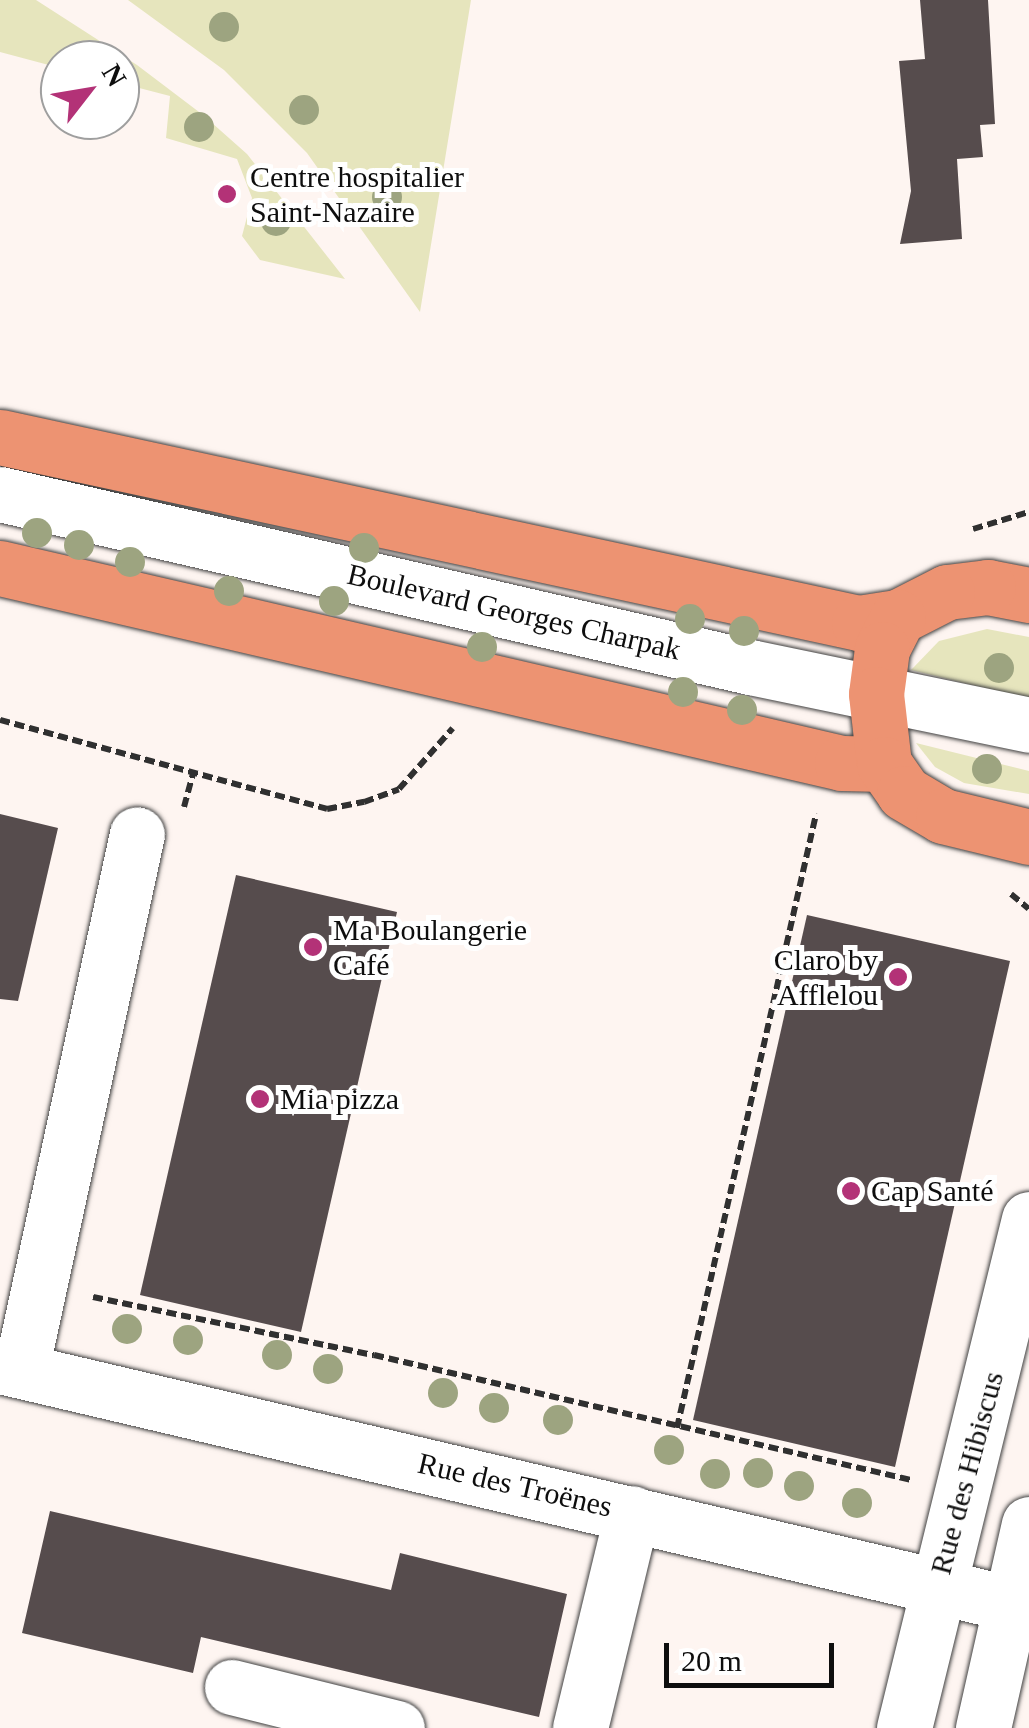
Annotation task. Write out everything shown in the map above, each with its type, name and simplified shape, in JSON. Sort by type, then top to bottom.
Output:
[{"type":"main road","name":"Boulevard Georges Charpak","points":[[0,437],[859,623],[898,617]]},
{"type":"main road","points":[[0,568],[842,763],[884,764]]},
{"type":"main road","points":[[1029,595],[988,587],[946,592],[898,617],[882,650],[876,694],[884,764],[904,793],[943,816],[1029,837]]},
{"type":"street","name":"Boulevard Georges Charpak","points":[[0,494],[1029,726]]},
{"type":"street","points":[[10,1368],[39,1286],[137,834]]},
{"type":"street","name":"Rue des Hibiscus","points":[[904,1728],[938,1584],[966,1492],[1029,1219]]},
{"type":"street","name":"Rue des Troënes","points":[[10,1368],[1020,1606]]},
{"type":"street","points":[[580,1728],[632,1513]]},
{"type":"street","points":[[983,1728],[1020,1606],[1029,1524]]},
{"type":"street","points":[[232,1687],[397,1728]]},
{"type":"path","points":[[0,720],[327,809],[364,802],[399,788],[460,718]]},
{"type":"path","points":[[677,1428],[819,798]]},
{"type":"path","points":[[39,1286],[393,1359],[677,1428],[966,1492]]},
{"type":"green space","points":[[0,0],[36,0],[98,40],[40,40],[40,63],[0,52]]},
{"type":"green space","points":[[128,0],[471,0],[420,312],[307,153],[224,70]]},
{"type":"green space","points":[[140,67],[247,154],[345,279],[260,260],[242,236],[252,198],[237,159],[166,138],[170,96],[140,88]]},
{"type":"green space","points":[[987,629],[1029,637],[1029,699],[911,670],[939,641]]},
{"type":"green space","points":[[916,743],[1029,771],[1029,794],[964,783],[935,767]]},
{"type":"building","points":[[920,0],[988,0],[995,124],[980,125],[983,157],[957,159],[962,239],[900,244],[911,191],[899,61],[925,59]]},
{"type":"building","points":[[0,814],[58,828],[18,1001],[0,999]]},
{"type":"building","points":[[236,875],[397,912],[301,1332],[140,1295]]},
{"type":"building","name":"Cap Santé","points":[[807,915],[1010,961],[895,1467],[693,1420]]},
{"type":"building","points":[[50,1511],[391,1590],[400,1553],[567,1594],[539,1717],[201,1637],[193,1673],[22,1633]]},
{"type":"place","name":"Centre hospitalier Saint-Nazaire","points":[[227,194]]},
{"type":"place","name":"Ma Boulangerie Café","points":[[313,947]]},
{"type":"place","name":"Claro by Afflelou","points":[[898,977]]},
{"type":"place","name":"Mia pizza","points":[[260,1099]]},
{"type":"place","name":"Cap Santé","points":[[851,1191]]}]
